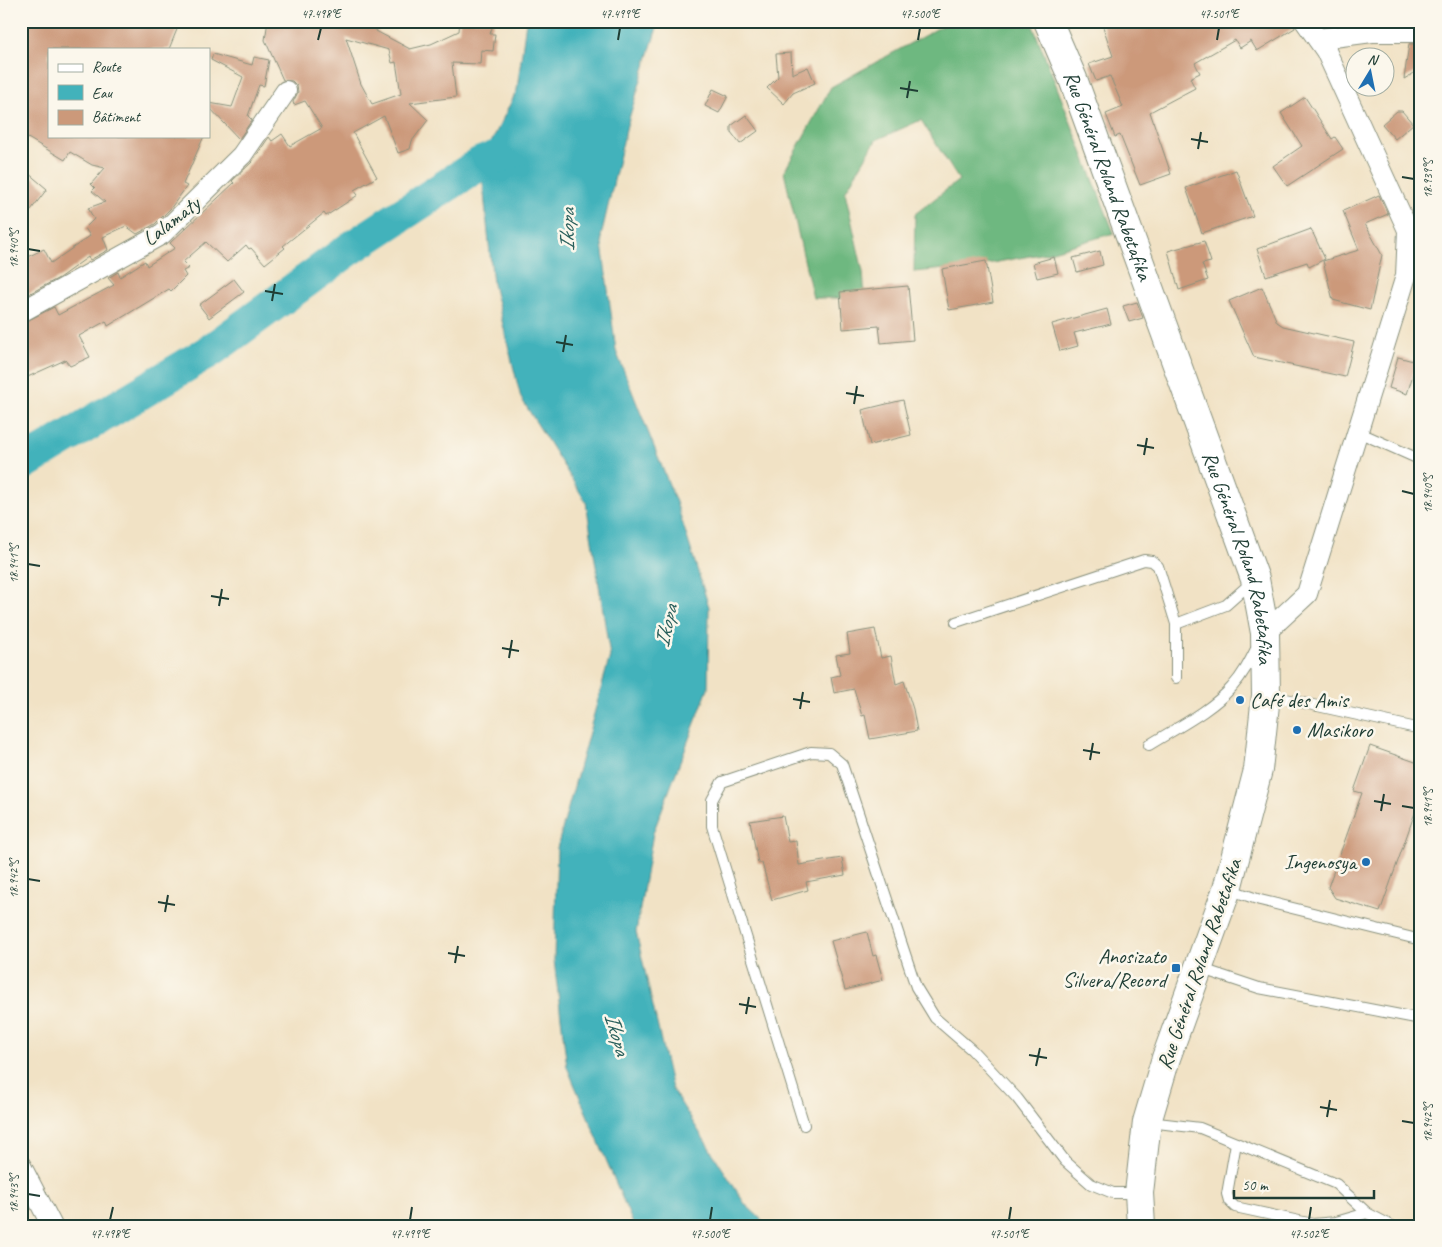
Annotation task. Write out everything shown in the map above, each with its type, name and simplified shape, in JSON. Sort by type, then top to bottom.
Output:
[{"type":"main road","name":"Rue Général Roland Rabetafika","points":[[1048,21],[1072,79],[1255,579],[1265,633],[1266,695],[1258,770],[1227,889],[1166,1058],[1147,1122],[1140,1194],[1141,1226]]},
{"type":"street","points":[[1265,633],[1307,594],[1406,276],[1414,260],[1408,230],[1326,51],[1305,21]]},
{"type":"street","points":[[1318,39],[1372,32],[1421,32]]},
{"type":"street","name":"Lalamaty","points":[[21,312],[162,234],[208,191],[242,155],[286,91]]},
{"type":"street","points":[[21,1166],[52,1226]]},
{"type":"lane","points":[[1358,432],[1421,460]]},
{"type":"lane","points":[[956,622],[1144,560],[1152,561],[1158,566],[1176,624],[1176,678]]},
{"type":"lane","points":[[1176,624],[1226,605],[1255,579]]},
{"type":"lane","points":[[1149,745],[1213,704],[1231,689],[1245,671],[1265,633]]},
{"type":"lane","points":[[1266,695],[1421,730]]},
{"type":"lane","points":[[804,1125],[712,826],[712,800],[722,782],[811,752],[828,753],[842,764],[916,987],[935,1018],[972,1050],[1017,1098],[1065,1161],[1091,1184],[1113,1193],[1140,1194]]},
{"type":"lane","points":[[1227,889],[1260,900],[1421,940]]},
{"type":"lane","points":[[1198,968],[1259,988],[1421,1019]]},
{"type":"lane","points":[[1147,1122],[1200,1128],[1336,1184],[1367,1214],[1392,1226]]},
{"type":"lane","points":[[1236,1143],[1227,1194],[1229,1201],[1235,1207],[1313,1224],[1336,1222],[1367,1214]]},
{"type":"green space","points":[[951,21],[1031,21],[1114,233],[1046,253],[976,266],[914,272],[915,214],[959,180],[921,120],[876,140],[845,192],[863,272],[865,298],[813,298],[784,172],[831,87]]},
{"type":"water","name":"Ikopa","points":[[526,21],[659,21],[627,125],[601,236],[616,351],[676,502],[709,607],[708,689],[653,833],[636,932],[672,1089],[745,1204],[768,1226],[634,1226],[567,1067],[554,960],[557,848],[610,656],[586,502],[521,398],[493,284],[481,163],[517,90]]},
{"type":"building","points":[[31,21],[138,21],[154,26],[156,21],[165,21],[178,27],[169,48],[48,48],[48,138],[203,138],[183,184],[187,186],[170,209],[155,224],[137,234],[126,226],[103,237],[108,250],[90,260],[88,257],[59,278],[21,298],[21,260],[44,249],[51,263],[90,236],[85,228],[94,219],[88,208],[105,202],[92,191],[95,188],[91,184],[105,168],[92,165],[70,152],[65,160],[21,134],[21,40]]},
{"type":"building","points":[[268,21],[378,21],[376,31],[410,49],[431,44],[459,31],[460,21],[494,21],[490,34],[495,34],[493,51],[481,50],[480,64],[452,63],[456,97],[410,103],[428,120],[412,141],[410,149],[398,153],[384,116],[353,133],[377,177],[354,190],[358,195],[326,216],[324,213],[283,246],[285,248],[265,264],[246,245],[227,262],[206,242],[183,262],[189,268],[183,271],[186,276],[171,291],[169,289],[108,326],[106,321],[79,336],[90,357],[70,366],[65,360],[21,380],[21,324],[54,307],[58,315],[114,285],[108,278],[118,272],[120,277],[145,261],[147,266],[175,248],[170,243],[234,183],[232,181],[252,162],[269,137],[272,141],[282,134],[290,146],[322,128],[305,101],[294,105],[293,102],[298,92],[297,86],[292,81],[283,80],[265,40]],"holes":[[[346,38],[389,50],[392,63],[396,62],[401,94],[372,104],[361,84]]]},
{"type":"building","points":[[1101,21],[1293,21],[1295,28],[1257,51],[1251,41],[1240,48],[1235,40],[1195,63],[1200,73],[1190,78],[1195,88],[1150,112],[1171,174],[1140,185],[1120,135],[1115,137],[1106,114],[1123,107],[1110,76],[1096,81],[1089,64],[1113,56]]},
{"type":"building","points":[[1320,21],[1352,21],[1323,26]]},
{"type":"building","points":[[1409,44],[1421,44],[1421,69],[1404,79]]},
{"type":"building","points":[[791,53],[792,74],[808,67],[815,83],[793,93],[784,104],[767,88],[778,77],[776,54]]},
{"type":"building","points":[[213,54],[252,65],[254,57],[269,60],[264,86],[259,85],[248,116],[252,120],[239,139],[210,108],[210,103],[232,107],[243,77],[211,60]]},
{"type":"building","points":[[713,89],[728,96],[719,113],[705,106]]},
{"type":"building","points":[[1305,97],[1332,139],[1335,137],[1343,149],[1287,186],[1273,166],[1302,146],[1281,113]]},
{"type":"building","points":[[1397,111],[1402,111],[1413,124],[1395,139],[1382,124]]},
{"type":"building","points":[[746,115],[758,131],[740,144],[731,132],[731,126]]},
{"type":"building","points":[[21,167],[47,189],[21,223]]},
{"type":"building","points":[[1236,170],[1253,216],[1202,233],[1186,188]]},
{"type":"building","points":[[1379,195],[1388,214],[1365,224],[1382,255],[1370,310],[1333,300],[1323,261],[1359,250],[1343,211]]},
{"type":"building","points":[[1311,229],[1325,259],[1309,267],[1307,262],[1266,276],[1257,249]]},
{"type":"building","points":[[1204,241],[1211,262],[1202,264],[1208,280],[1179,290],[1168,251]]},
{"type":"building","points":[[1100,251],[1103,265],[1077,272],[1073,258]]},
{"type":"building","points":[[1054,257],[1058,273],[1037,278],[1033,263]]},
{"type":"building","points":[[986,261],[993,302],[949,310],[942,269]]},
{"type":"building","points":[[234,279],[244,292],[209,318],[199,305]]},
{"type":"building","points":[[908,286],[913,340],[881,343],[879,326],[843,329],[840,292]]},
{"type":"building","points":[[1262,287],[1277,322],[1283,326],[1354,342],[1345,377],[1254,357],[1229,301]]},
{"type":"building","points":[[1137,302],[1143,318],[1129,322],[1123,306]]},
{"type":"building","points":[[1107,309],[1111,324],[1074,333],[1078,346],[1060,351],[1052,324]]},
{"type":"building","points":[[1398,357],[1417,362],[1407,394],[1389,388]]},
{"type":"building","points":[[903,400],[911,435],[870,445],[862,410]]},
{"type":"building","points":[[875,629],[881,658],[891,656],[896,684],[904,681],[913,709],[917,731],[870,739],[865,715],[862,716],[854,689],[834,693],[831,677],[840,675],[836,655],[850,653],[847,634]]},
{"type":"building","points":[[1370,746],[1421,764],[1421,805],[1418,804],[1380,912],[1335,898],[1328,887],[1362,793],[1354,791]]},
{"type":"building","points":[[783,816],[788,842],[796,841],[799,865],[842,858],[845,875],[806,882],[808,890],[772,900],[762,863],[758,863],[750,821]]},
{"type":"building","points":[[867,932],[873,956],[876,955],[883,980],[845,990],[831,941]]},
{"type":"waterway","points":[[21,465],[210,351],[351,248],[481,163],[525,146]]},
{"type":"place","name":"Café des Amis","points":[[1240,700]]},
{"type":"place","name":"Masikoro","points":[[1297,730]]},
{"type":"place","name":"Ingenosya","points":[[1366,862]]},
{"type":"place","name":"Anosizato Silvera/Record","points":[[1176,968]]}]
